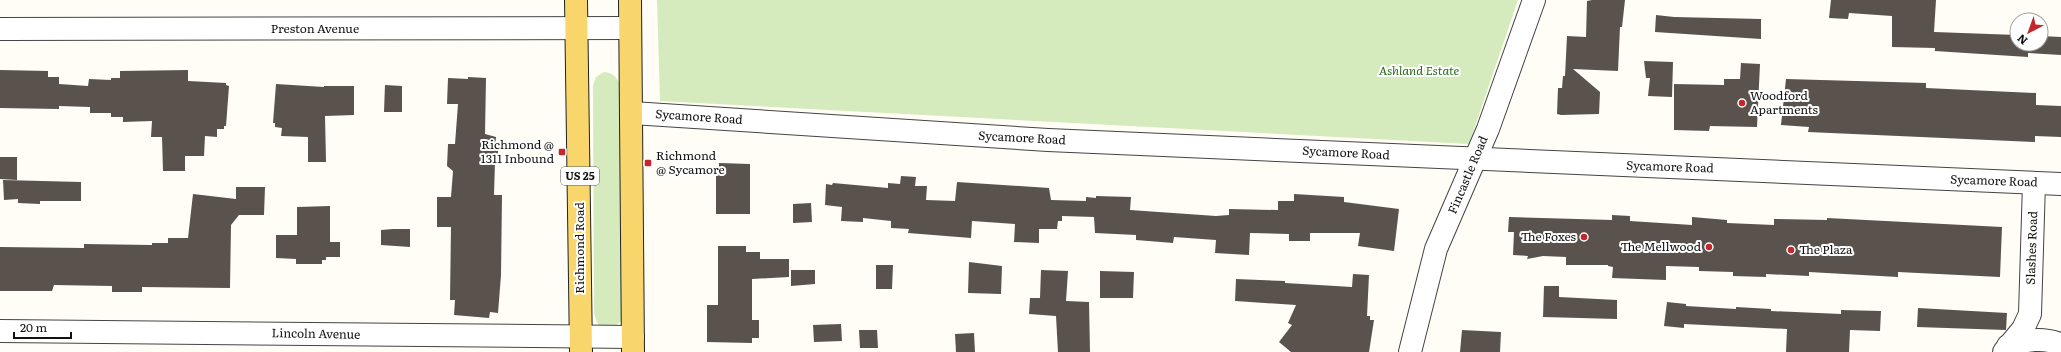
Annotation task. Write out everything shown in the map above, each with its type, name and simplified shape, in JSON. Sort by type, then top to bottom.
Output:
[{"type":"main road","name":"Richmond Road","points":[[576,0],[581,344]]},
{"type":"main road","points":[[630,0],[633,345]]},
{"type":"street","name":"Fincastle Road","points":[[1410,352],[1436,249],[1496,108],[1534,0]]},
{"type":"street","name":"Preston Avenue","points":[[0,29],[630,28]]},
{"type":"street","name":"Sycamore Road","points":[[632,113],[1048,140],[2061,184]]},
{"type":"street","name":"Slashes Road","points":[[2006,349],[2023,329],[2030,314],[2034,183]]},
{"type":"street","points":[[2030,314],[2034,321],[2061,344]]},
{"type":"street","name":"Lincoln Avenue","points":[[0,331],[633,345]]},
{"type":"street","points":[[2006,349],[2026,340],[2048,339],[2061,344]]},
{"type":"green space","name":"Ashland Estate","points":[[657,0],[1518,0],[1469,144],[660,101]]},
{"type":"green space","points":[[604,72],[610,73],[614,76],[621,86],[625,316],[620,323],[608,328],[600,326],[594,313],[593,86],[596,77]]},
{"type":"building","points":[[1625,0],[1622,27],[1620,27],[1618,71],[1573,69],[1600,92],[1599,114],[1557,114],[1558,88],[1562,88],[1563,76],[1565,76],[1567,36],[1586,37],[1587,1]]},
{"type":"building","points":[[1831,0],[1936,0],[1934,32],[2009,35],[2009,52],[2049,52],[2049,36],[2061,37],[2061,55],[2028,53],[2028,57],[1935,51],[1935,48],[1892,47],[1892,16],[1849,13],[1848,19],[1829,18]]},
{"type":"building","points":[[1656,15],[1674,17],[1761,19],[1761,39],[1655,32]]},
{"type":"building","points":[[1644,61],[1673,62],[1672,97],[1648,96],[1650,78],[1646,78]]},
{"type":"building","points":[[1741,63],[1760,64],[1757,127],[1710,126],[1709,131],[1674,130],[1674,84],[1724,85],[1724,79],[1740,79]]},
{"type":"building","points":[[0,70],[48,71],[48,77],[59,77],[59,84],[88,86],[89,79],[111,80],[111,78],[120,78],[120,71],[188,70],[188,81],[226,83],[226,85],[229,86],[226,126],[224,126],[224,129],[217,129],[217,137],[205,136],[204,156],[185,156],[185,171],[163,171],[162,137],[151,137],[152,121],[123,122],[123,117],[111,117],[111,113],[90,113],[90,107],[59,106],[59,109],[0,108]]},
{"type":"building","points":[[468,77],[486,78],[485,134],[496,137],[495,147],[498,147],[498,161],[495,161],[494,195],[502,195],[501,275],[498,313],[490,312],[489,318],[454,315],[455,300],[450,300],[451,227],[437,227],[437,197],[451,197],[453,171],[447,166],[448,144],[455,144],[458,104],[447,104],[448,78],[468,79]]},
{"type":"building","points":[[1786,79],[1926,83],[1926,88],[2036,93],[2036,105],[2061,106],[2061,137],[2035,136],[2035,142],[1808,132],[1809,127],[1781,125]]},
{"type":"building","points":[[276,84],[324,87],[354,86],[354,115],[325,116],[326,162],[308,162],[308,137],[281,136],[282,128],[275,127],[275,123],[273,123]]},
{"type":"building","points":[[385,85],[402,86],[402,112],[384,112]]},
{"type":"building","points":[[0,157],[17,157],[17,180],[0,179]]},
{"type":"building","points":[[719,163],[750,164],[750,214],[716,214],[716,173],[719,173]]},
{"type":"building","points":[[901,176],[916,177],[915,186],[927,186],[926,200],[955,201],[957,182],[1049,188],[1051,200],[1086,201],[1086,197],[1096,198],[1096,196],[1131,197],[1130,210],[1216,216],[1229,215],[1229,209],[1278,210],[1278,201],[1294,201],[1294,194],[1344,197],[1344,202],[1399,209],[1394,251],[1358,246],[1360,233],[1310,233],[1310,241],[1289,241],[1289,234],[1250,233],[1249,255],[1215,253],[1216,240],[1174,237],[1173,243],[1136,240],[1136,235],[1095,233],[1094,217],[1062,216],[1062,221],[1058,221],[1057,229],[1039,229],[1039,243],[1014,242],[1015,224],[972,221],[971,238],[908,233],[909,229],[891,228],[891,221],[863,218],[863,222],[841,221],[842,207],[825,205],[826,184],[832,185],[833,183],[888,188],[888,183],[900,184]]},
{"type":"building","points":[[3,180],[81,182],[81,201],[40,201],[40,204],[18,203],[18,199],[4,200]]},
{"type":"building","points":[[236,187],[265,187],[264,215],[239,215],[231,225],[230,288],[142,287],[142,292],[112,292],[112,286],[54,285],[52,291],[0,291],[0,247],[84,248],[84,244],[152,245],[152,243],[168,243],[168,238],[188,238],[193,194],[236,199]]},
{"type":"building","points":[[811,203],[812,222],[793,223],[793,204]]},
{"type":"building","points":[[330,206],[330,242],[340,242],[340,257],[326,257],[326,260],[322,260],[322,264],[296,264],[296,259],[276,258],[276,235],[297,235],[297,207]]},
{"type":"building","points":[[1612,215],[1630,216],[1630,221],[1692,225],[1692,217],[1727,220],[1727,223],[1774,225],[1774,219],[1827,220],[1827,218],[2002,227],[2000,277],[1898,272],[1898,277],[1809,272],[1809,276],[1766,274],[1766,277],[1733,276],[1733,272],[1699,271],[1699,267],[1666,266],[1666,280],[1612,278],[1613,267],[1608,265],[1566,265],[1566,257],[1543,256],[1527,259],[1528,256],[1513,255],[1514,232],[1508,232],[1509,217],[1612,220]]},
{"type":"building","points":[[410,229],[410,247],[381,245],[381,230]]},
{"type":"building","points":[[718,246],[746,246],[746,252],[760,252],[760,259],[789,259],[789,277],[752,279],[752,320],[759,320],[759,338],[752,338],[752,343],[707,342],[707,305],[718,305]]},
{"type":"building","points":[[969,262],[1002,266],[1001,294],[968,293]]},
{"type":"building","points":[[876,265],[893,265],[892,289],[876,289]]},
{"type":"building","points":[[791,270],[815,270],[815,284],[791,286]]},
{"type":"building","points":[[1041,270],[1068,271],[1066,301],[1089,302],[1090,352],[1058,352],[1056,316],[1029,314],[1030,298],[1040,298]]},
{"type":"building","points":[[1100,271],[1134,272],[1133,298],[1100,298]]},
{"type":"building","points":[[1353,274],[1369,275],[1367,316],[1370,316],[1370,320],[1374,320],[1369,352],[1291,352],[1279,342],[1292,325],[1288,323],[1296,305],[1235,301],[1236,279],[1285,281],[1285,283],[1352,287]]},
{"type":"building","points":[[1544,286],[1559,286],[1559,297],[1617,300],[1617,319],[1543,317]]},
{"type":"building","points":[[1667,302],[1686,304],[1686,306],[1736,309],[1736,307],[1771,309],[1771,311],[1841,314],[1841,310],[1881,311],[1880,331],[1850,330],[1849,352],[1786,352],[1787,329],[1684,324],[1684,328],[1664,326]]},
{"type":"building","points":[[1918,308],[2007,313],[2006,330],[1917,327]]},
{"type":"building","points":[[841,324],[842,341],[814,342],[813,325]]},
{"type":"building","points":[[859,330],[877,330],[878,348],[860,348]]},
{"type":"building","points":[[1462,330],[1501,332],[1500,352],[1460,352]]},
{"type":"building","points":[[974,333],[975,352],[956,352],[955,334]]},
{"type":"place","name":"Woodford Apartments","points":[[1742,103]]},
{"type":"place","name":"Richmond @ 1311 Inbound","points":[[562,152]]},
{"type":"place","name":"Richmond @ Sycamore","points":[[648,163]]},
{"type":"place","name":"The Foxes","points":[[1584,237]]},
{"type":"place","name":"The Mellwood","points":[[1709,247]]},
{"type":"place","name":"The Plaza","points":[[1791,250]]}]
